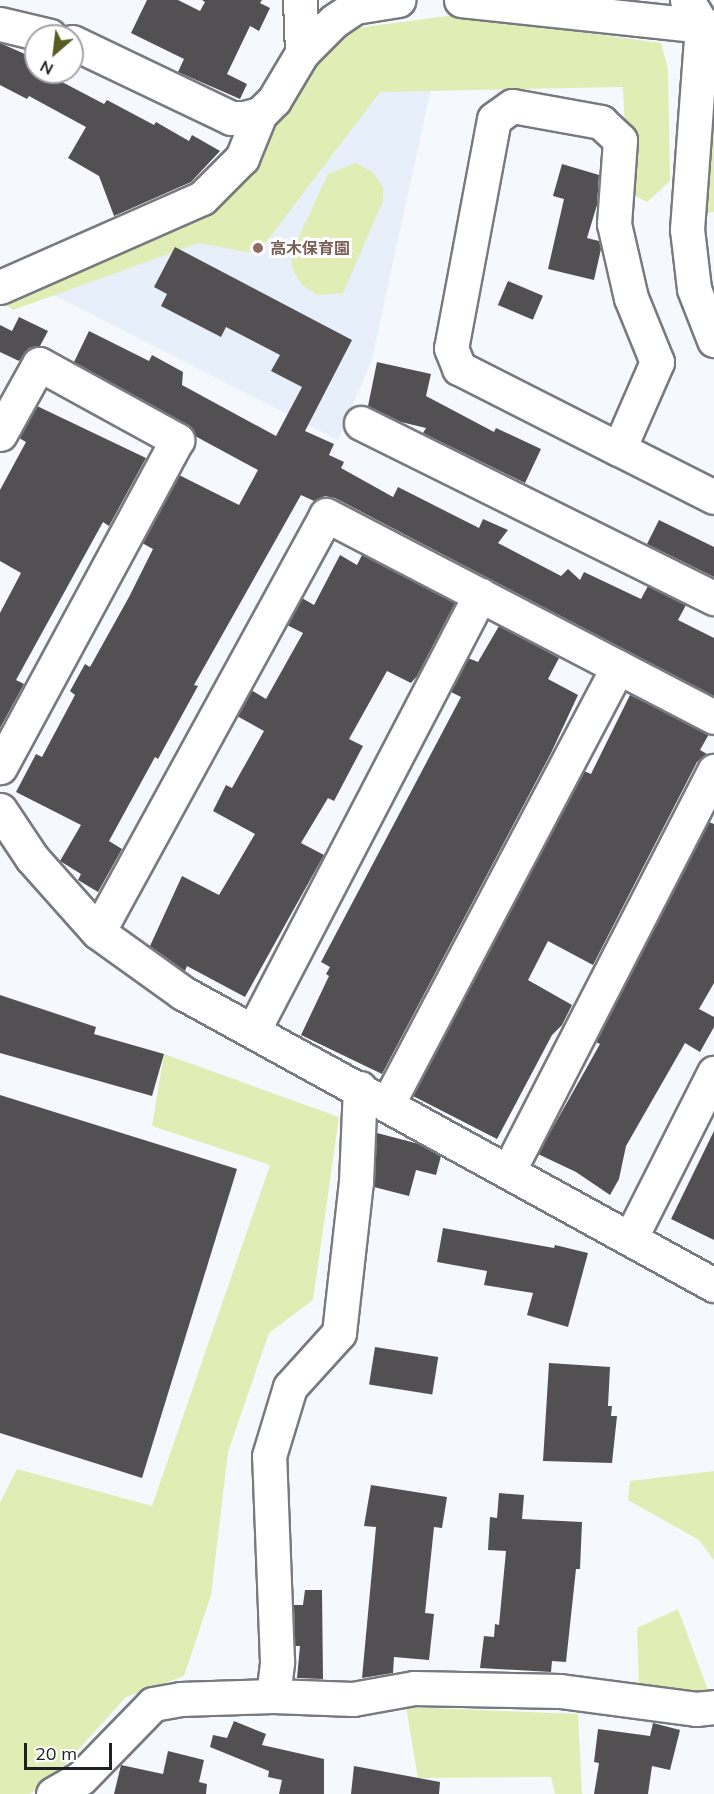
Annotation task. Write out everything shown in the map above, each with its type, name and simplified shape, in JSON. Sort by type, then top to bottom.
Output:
[{"type":"street","points":[[300,0],[302,53]]},
{"type":"street","points":[[0,287],[202,198],[242,158],[260,114],[274,100],[302,53],[318,34],[355,7],[398,0]]},
{"type":"street","points":[[461,0],[701,17],[687,229],[694,289],[714,340]]},
{"type":"street","points":[[0,24],[24,30]]},
{"type":"street","points":[[84,48],[231,118],[260,114]]},
{"type":"street","points":[[619,449],[657,362],[631,298],[614,224],[620,140],[601,122],[512,106],[494,119],[451,348],[459,368],[619,449],[714,497]]},
{"type":"street","points":[[0,434],[39,364],[177,440],[0,767]]},
{"type":"street","points":[[361,423],[714,598]]},
{"type":"street","points":[[98,932],[326,515],[714,717]]},
{"type":"street","points":[[253,1031],[480,596]]},
{"type":"street","points":[[273,1696],[277,1661],[269,1456],[290,1388],[339,1333],[356,1182],[374,1096],[618,667]]},
{"type":"street","points":[[509,1170],[714,771]]},
{"type":"street","points":[[0,810],[32,858],[98,932],[183,993],[631,1237],[714,1285]]},
{"type":"street","points":[[631,1237],[714,1073]]},
{"type":"street","points":[[53,1794],[81,1778],[153,1704],[180,1700],[273,1696],[353,1699],[414,1688],[560,1691],[696,1709],[714,1707]]},
{"type":"shaded area","name":"高木保育園","points":[[445,24],[372,359],[338,440],[30,283],[211,213]]},
{"type":"green space","points":[[455,15],[661,43],[668,69],[670,181],[647,202],[628,192],[623,87],[380,92],[257,254],[199,243],[13,310],[0,300],[187,216],[348,29]]},
{"type":"green space","points":[[714,74],[714,212],[705,213]]},
{"type":"green space","points":[[355,163],[373,172],[383,187],[383,201],[343,293],[317,295],[301,284],[292,268],[291,254],[328,174]]},
{"type":"green space","points":[[164,1054],[339,1117],[313,1300],[269,1333],[228,1452],[211,1595],[184,1676],[126,1697],[66,1763],[30,1794],[0,1794],[0,1503],[17,1469],[152,1506],[270,1165],[152,1126]]},
{"type":"green space","points":[[714,1471],[714,1560],[699,1540],[628,1500],[630,1481]]},
{"type":"green space","points":[[678,1609],[709,1693],[714,1696],[714,1724],[665,1720],[639,1692],[637,1628]]},
{"type":"green space","points":[[406,1707],[578,1714],[582,1794],[555,1794],[551,1777],[418,1778]]},
{"type":"building","points":[[147,0],[178,0],[200,11],[205,2],[202,0],[262,0],[260,3],[270,8],[259,31],[250,26],[227,74],[247,84],[240,99],[178,72],[184,59],[131,33]]},
{"type":"building","points":[[0,43],[24,54],[24,84],[66,84],[104,104],[107,100],[154,125],[156,122],[189,141],[192,135],[220,151],[191,182],[114,216],[99,176],[68,158],[86,127],[29,96],[27,99],[0,85]]},
{"type":"building","points":[[562,164],[599,175],[597,205],[587,238],[599,241],[601,249],[594,280],[548,269],[564,199],[553,196]]},
{"type":"building","points":[[175,247],[352,340],[305,431],[334,444],[329,455],[344,462],[341,468],[393,497],[398,487],[479,528],[483,519],[508,530],[498,543],[561,576],[568,569],[580,580],[584,572],[641,599],[648,586],[686,605],[678,620],[714,638],[714,696],[335,498],[325,496],[314,501],[301,495],[194,685],[198,686],[158,759],[155,757],[109,841],[122,849],[98,892],[78,880],[81,874],[60,861],[81,825],[16,792],[36,754],[42,757],[75,695],[70,691],[85,664],[90,667],[129,597],[153,549],[142,543],[179,475],[239,505],[258,470],[195,436],[186,424],[74,362],[89,331],[149,361],[152,355],[183,372],[182,385],[276,436],[302,387],[271,371],[280,355],[226,327],[221,337],[161,306],[167,294],[154,287]]},
{"type":"building","points":[[508,281],[543,296],[533,320],[498,305]]},
{"type":"building","points":[[19,317],[48,331],[40,346],[29,348],[19,361],[0,352],[0,325],[12,331]]},
{"type":"building","points":[[377,362],[431,374],[426,396],[494,432],[496,428],[541,449],[525,483],[423,433],[426,428],[401,422],[368,406]]},
{"type":"building","points":[[37,406],[146,458],[109,526],[103,522],[16,680],[24,684],[0,728],[0,613],[21,573],[0,561],[0,490],[26,442],[19,438]]},
{"type":"building","points":[[659,520],[714,547],[714,577],[647,544]]},
{"type":"building","points":[[340,555],[357,565],[362,555],[455,603],[417,676],[411,683],[387,671],[349,739],[363,746],[334,801],[328,798],[301,843],[324,855],[245,997],[187,966],[185,971],[150,946],[182,876],[219,895],[255,834],[213,811],[226,785],[232,788],[264,731],[237,716],[251,690],[266,699],[303,633],[287,625],[302,598],[314,605]]},
{"type":"building","points":[[499,626],[559,658],[548,679],[578,695],[551,753],[382,1074],[301,1035],[329,976],[326,974],[330,967],[321,962],[461,697],[451,692],[468,658],[478,662]]},
{"type":"building","points":[[630,695],[709,734],[700,750],[707,754],[697,762],[593,965],[548,941],[528,980],[572,1005],[562,1025],[552,1035],[497,1139],[413,1096],[584,771],[591,774]]},
{"type":"building","points":[[709,822],[714,824],[714,983],[699,1009],[714,1017],[714,1027],[700,1052],[685,1043],[626,1146],[619,1179],[610,1195],[576,1172],[538,1154],[600,1044],[596,1042]]},
{"type":"building","points":[[0,995],[96,1027],[94,1034],[164,1054],[152,1096],[0,1053]]},
{"type":"building","points":[[0,1095],[237,1169],[142,1478],[0,1433]]},
{"type":"building","points":[[714,1131],[714,1240],[671,1219]]},
{"type":"building","points":[[377,1133],[419,1144],[441,1156],[436,1175],[416,1170],[409,1196],[374,1187]]},
{"type":"building","points":[[443,1228],[554,1248],[555,1245],[588,1253],[568,1327],[527,1315],[533,1293],[484,1285],[487,1271],[437,1262]]},
{"type":"building","points":[[375,1347],[438,1357],[432,1395],[369,1385]]},
{"type":"building","points":[[549,1363],[610,1367],[608,1406],[612,1406],[611,1416],[617,1416],[612,1463],[543,1461]]},
{"type":"building","points":[[371,1485],[447,1497],[442,1528],[434,1527],[425,1613],[434,1614],[429,1660],[394,1657],[393,1673],[362,1678],[376,1527],[364,1526]]},
{"type":"building","points":[[499,1493],[524,1495],[522,1519],[582,1522],[580,1569],[576,1569],[566,1662],[552,1661],[551,1672],[480,1668],[484,1636],[494,1637],[495,1624],[499,1625],[506,1551],[488,1550],[490,1517],[497,1518]]},
{"type":"building","points":[[305,1590],[322,1590],[323,1679],[297,1678],[300,1646],[295,1646],[294,1605],[303,1605]]},
{"type":"building","points":[[234,1721],[266,1734],[262,1745],[324,1759],[324,1794],[279,1794],[282,1780],[268,1777],[269,1771],[210,1747],[213,1735],[227,1738]]},
{"type":"building","points":[[653,1723],[680,1730],[670,1770],[652,1766],[648,1794],[594,1794],[599,1763],[594,1762],[598,1729],[650,1736]]},
{"type":"building","points":[[168,1751],[204,1760],[199,1782],[207,1784],[206,1794],[114,1794],[121,1765],[163,1774]]},
{"type":"building","points":[[354,1766],[440,1782],[439,1794],[351,1794]]},
{"type":"place","name":"高木保育園","points":[[258,248]]}]
